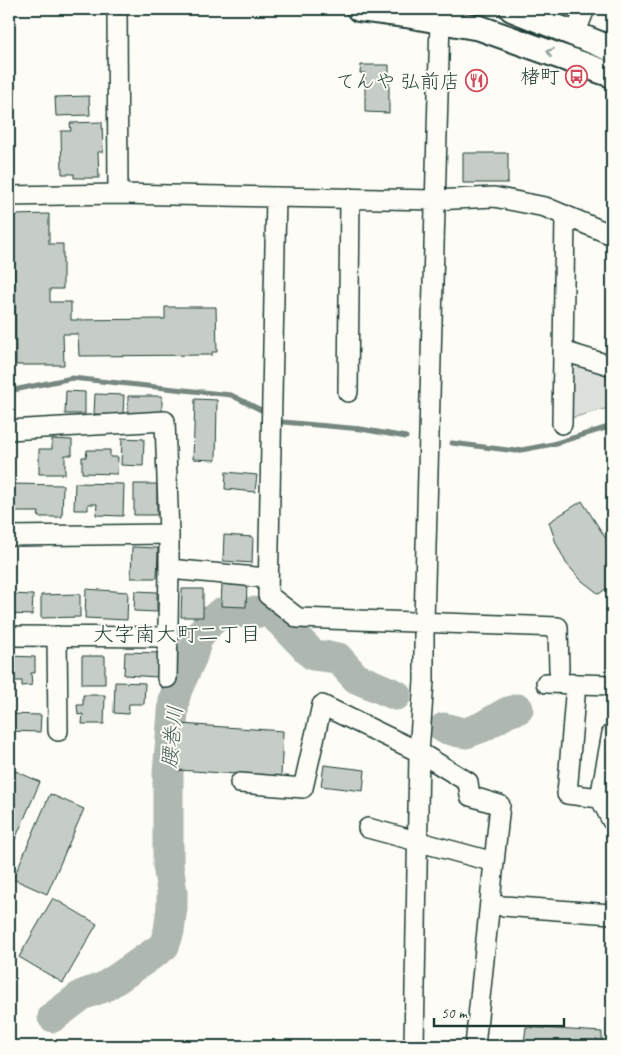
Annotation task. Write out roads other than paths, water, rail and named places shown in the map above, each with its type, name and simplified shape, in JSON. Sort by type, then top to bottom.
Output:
[{"type":"main road","points":[[359,9],[440,13],[612,75]]},
{"type":"main road","points":[[512,9],[612,49]]},
{"type":"street","points":[[116,9],[118,194]]},
{"type":"street","points":[[576,34],[584,9]]},
{"type":"street","points":[[414,1046],[419,752],[424,680],[440,13]]},
{"type":"street","points":[[9,196],[118,194],[435,200],[494,197],[545,207],[612,235]]},
{"type":"street","points":[[276,197],[268,595],[298,618],[558,627],[552,677],[576,684],[612,686]]},
{"type":"street","points":[[348,392],[350,198]]},
{"type":"street","points":[[562,424],[565,216]]},
{"type":"street","points":[[563,351],[612,366]]},
{"type":"street","points":[[9,430],[165,421],[169,534],[167,678]]},
{"type":"street","points":[[9,536],[169,534]]},
{"type":"street","points":[[169,569],[268,578]]},
{"type":"street","points":[[9,636],[169,637]]},
{"type":"street","points":[[56,636],[58,731]]},
{"type":"street","points":[[576,684],[567,794],[600,798]]},
{"type":"street","points":[[240,783],[303,788],[322,705],[419,752],[468,782],[470,796],[500,805],[475,1046]]},
{"type":"street","points":[[612,733],[600,798],[612,821]]},
{"type":"street","points":[[368,828],[494,862]]},
{"type":"street","points":[[490,905],[611,914]]},
{"type":"waterway","points":[[9,391],[72,378],[231,395],[261,410]]},
{"type":"waterway","points":[[283,422],[361,429],[406,437]]},
{"type":"waterway","points":[[452,443],[516,451],[553,444],[612,426]]},
{"type":"waterway","name":"腰巻川","points":[[53,1017],[82,995],[104,987],[164,946],[169,931],[172,907],[168,865],[168,774],[174,700],[197,639],[209,623],[221,613],[267,612],[280,621],[313,655],[338,658],[356,678],[396,695]]},
{"type":"waterway","name":"腰巻川","points":[[444,728],[466,733],[518,709]]},
{"type":"place","name":"楮町","points":[[576,76]]},
{"type":"place","name":"てんや 弘前店","points":[[476,81]]},
{"type":"district","name":"大字南大町二丁目","points":[[177,634]]}]
